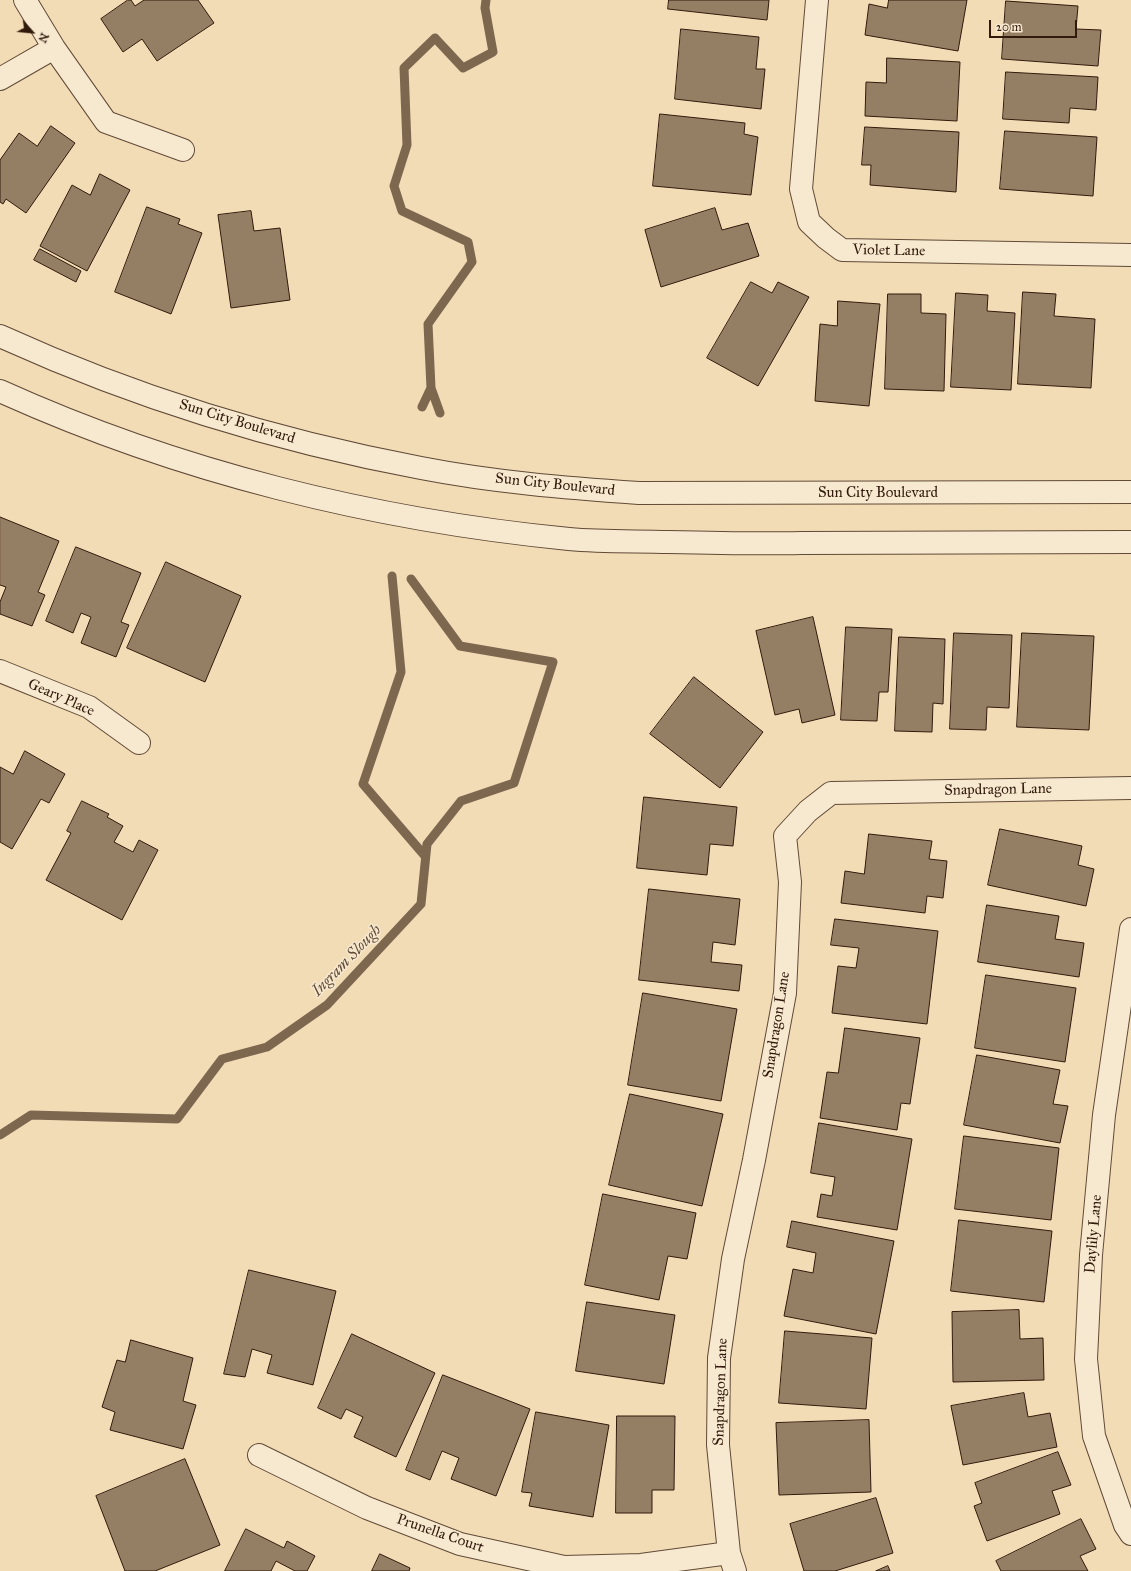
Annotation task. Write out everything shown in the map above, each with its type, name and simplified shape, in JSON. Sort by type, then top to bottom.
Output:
[{"type":"street","points":[[25,0],[54,48],[106,122],[183,150]]},
{"type":"street","name":"Violet Lane","points":[[817,0],[801,189],[809,222],[826,238],[842,250],[1131,254]]},
{"type":"street","points":[[0,79],[54,48]]},
{"type":"street","name":"Sun City Boulevard","points":[[0,336],[50,359],[109,382],[266,432],[336,450],[422,468],[506,481],[580,489],[639,493],[1131,492]]},
{"type":"street","points":[[0,391],[92,430],[179,460],[250,480],[323,499],[412,518],[496,530],[572,539],[639,542],[759,544],[1131,542]]},
{"type":"street","name":"Geary Place","points":[[0,671],[89,707],[139,743]]},
{"type":"street","name":"Snapdragon Lane","points":[[732,1562],[718,1445],[719,1358],[733,1259],[754,1160],[785,993],[790,882],[785,836],[808,811],[831,793],[1131,788]]},
{"type":"street","name":"Daylily Lane","points":[[1131,929],[1104,1115],[1092,1255],[1086,1358],[1094,1436],[1125,1525],[1131,1534]]},
{"type":"street","name":"Prunella Court","points":[[259,1456],[367,1508],[460,1544],[564,1567],[732,1562]]},
{"type":"building","points":[[128,0],[131,0],[135,6],[144,0],[198,0],[214,23],[157,61],[142,39],[123,52],[101,19]]},
{"type":"building","points":[[669,0],[769,0],[767,20],[668,9]]},
{"type":"building","points":[[889,0],[967,0],[958,51],[865,35],[869,4],[887,8]]},
{"type":"building","points":[[1006,1],[1078,6],[1076,29],[1101,30],[1098,66],[1002,59]]},
{"type":"building","points":[[681,29],[759,37],[756,69],[765,69],[761,109],[675,99]]},
{"type":"building","points":[[887,58],[960,62],[957,121],[865,116],[866,82],[886,83]]},
{"type":"building","points":[[1006,72],[1098,77],[1096,110],[1070,108],[1069,123],[1003,119]]},
{"type":"building","points":[[660,114],[745,123],[744,134],[758,137],[751,195],[653,186]]},
{"type":"building","points":[[51,126],[75,143],[26,213],[6,199],[3,204],[0,202],[0,160],[19,133],[37,146]]},
{"type":"building","points":[[865,127],[959,132],[956,192],[870,185],[871,165],[862,165]]},
{"type":"building","points":[[1005,131],[1097,137],[1093,196],[1000,189]]},
{"type":"building","points":[[100,174],[130,190],[87,271],[40,246],[72,185],[90,195]]},
{"type":"building","points":[[147,207],[180,219],[178,224],[202,233],[171,314],[115,292]]},
{"type":"building","points":[[715,208],[722,230],[748,223],[759,256],[661,287],[645,230]]},
{"type":"building","points":[[251,211],[254,231],[280,228],[290,300],[231,308],[218,215]]},
{"type":"building","points":[[40,249],[81,271],[76,282],[34,260]]},
{"type":"building","points":[[751,282],[772,293],[778,282],[809,297],[758,386],[707,358]]},
{"type":"building","points":[[1023,292],[1056,294],[1054,316],[1095,319],[1091,388],[1018,384]]},
{"type":"building","points":[[956,293],[988,295],[987,311],[1015,313],[1011,390],[951,387]]},
{"type":"building","points":[[888,294],[921,294],[921,313],[946,314],[944,391],[885,389]]},
{"type":"building","points":[[838,301],[880,304],[869,406],[815,401],[820,324],[837,326]]},
{"type":"building","points":[[0,517],[59,541],[38,592],[45,595],[32,626],[0,614],[0,602],[6,587],[0,585]]},
{"type":"building","points":[[76,547],[141,573],[121,622],[129,625],[116,657],[81,643],[91,617],[81,613],[73,633],[46,621]]},
{"type":"building","points":[[166,562],[241,596],[205,682],[127,648]]},
{"type":"building","points":[[813,617],[835,715],[802,723],[799,709],[775,715],[756,631]]},
{"type":"building","points":[[846,627],[892,629],[888,692],[879,692],[877,721],[841,720]]},
{"type":"building","points":[[954,633],[1012,635],[1009,708],[987,707],[986,730],[950,729]]},
{"type":"building","points":[[1022,633],[1094,636],[1089,730],[1017,727]]},
{"type":"building","points":[[899,637],[945,639],[943,704],[933,703],[932,732],[895,731]]},
{"type":"building","points":[[694,677],[763,732],[720,788],[650,734]]},
{"type":"building","points":[[25,751],[65,774],[49,803],[41,799],[12,849],[0,842],[0,767],[13,774]]},
{"type":"building","points":[[644,797],[737,807],[733,846],[710,844],[707,875],[637,868]]},
{"type":"building","points":[[82,801],[109,814],[107,817],[123,826],[114,842],[133,852],[139,840],[158,850],[122,920],[46,880],[71,833],[67,831]]},
{"type":"building","points":[[1000,829],[1082,846],[1078,865],[1094,869],[1086,906],[988,885]]},
{"type":"building","points":[[869,834],[932,841],[929,859],[947,861],[943,898],[927,896],[925,913],[841,903],[845,871],[864,874]]},
{"type":"building","points":[[649,889],[740,899],[735,945],[713,942],[711,962],[742,965],[739,991],[639,980]]},
{"type":"building","points":[[987,905],[1059,916],[1055,939],[1084,943],[1079,977],[978,962]]},
{"type":"building","points":[[835,919],[938,931],[927,1024],[832,1013],[838,966],[856,968],[859,948],[831,945]]},
{"type":"building","points":[[986,975],[1076,988],[1065,1062],[975,1048]]},
{"type":"building","points":[[643,993],[737,1009],[721,1101],[628,1085]]},
{"type":"building","points":[[845,1028],[920,1038],[910,1104],[901,1103],[897,1130],[820,1118],[827,1072],[838,1073]]},
{"type":"building","points":[[977,1055],[1060,1070],[1053,1104],[1068,1106],[1060,1143],[964,1125]]},
{"type":"building","points":[[630,1094],[723,1114],[702,1206],[609,1185]]},
{"type":"building","points":[[819,1123],[912,1139],[897,1230],[817,1217],[821,1194],[832,1196],[835,1177],[811,1173]]},
{"type":"building","points":[[964,1136],[1059,1148],[1051,1220],[955,1209]]},
{"type":"building","points":[[603,1194],[696,1213],[687,1259],[668,1256],[659,1300],[585,1285]]},
{"type":"building","points":[[959,1220],[1052,1231],[1044,1302],[951,1291]]},
{"type":"building","points":[[792,1221],[894,1241],[876,1334],[784,1316],[793,1269],[813,1273],[816,1253],[787,1247]]},
{"type":"building","points":[[249,1270],[336,1291],[313,1385],[267,1373],[272,1355],[252,1349],[245,1377],[224,1374]]},
{"type":"building","points":[[587,1302],[675,1315],[664,1384],[576,1371]]},
{"type":"building","points":[[1019,1310],[1020,1339],[1043,1338],[1044,1380],[953,1382],[952,1312]]},
{"type":"building","points":[[785,1331],[872,1338],[866,1409],[779,1403]]},
{"type":"building","points":[[352,1334],[435,1373],[396,1457],[354,1437],[363,1417],[346,1409],[341,1419],[318,1408]]},
{"type":"building","points":[[131,1340],[193,1358],[183,1401],[196,1405],[183,1449],[110,1430],[115,1412],[102,1407],[117,1360],[125,1362]]},
{"type":"building","points":[[443,1375],[530,1409],[496,1496],[451,1479],[459,1458],[442,1451],[430,1480],[406,1470]]},
{"type":"building","points":[[1024,1393],[1028,1417],[1050,1413],[1057,1447],[963,1465],[951,1406]]},
{"type":"building","points":[[536,1412],[609,1425],[593,1517],[529,1506],[532,1493],[522,1492]]},
{"type":"building","points":[[617,1416],[675,1416],[674,1490],[652,1490],[652,1513],[616,1513]]},
{"type":"building","points":[[869,1420],[871,1492],[779,1495],[776,1423]]},
{"type":"building","points":[[1058,1452],[1071,1485],[1052,1491],[1060,1514],[987,1541],[974,1506],[982,1503],[975,1483]]},
{"type":"building","points":[[185,1459],[220,1545],[155,1571],[125,1571],[96,1496]]},
{"type":"building","points":[[876,1498],[893,1553],[835,1571],[804,1571],[790,1524]]},
{"type":"building","points":[[1081,1519],[1096,1549],[1080,1556],[1088,1571],[1001,1571],[996,1561]]},
{"type":"building","points":[[246,1529],[284,1548],[287,1541],[315,1556],[307,1571],[295,1571],[276,1561],[271,1571],[225,1571]]},
{"type":"building","points":[[380,1554],[410,1568],[409,1571],[372,1571]]},
{"type":"building","points":[[888,1566],[890,1571],[876,1571]]},
{"type":"waterway","name":"Ingram Slough","points":[[440,413],[431,388],[428,324],[472,262],[468,242],[402,211],[394,186],[407,145],[404,68],[435,38],[463,68],[493,52],[485,8],[486,0]]},
{"type":"waterway","name":"Ingram Slough","points":[[422,407],[431,388]]},
{"type":"waterway","points":[[392,576],[401,672],[363,784],[425,856]]},
{"type":"waterway","name":"Ingram Slough","points":[[0,1135],[31,1115],[177,1119],[222,1059],[267,1047],[327,1005],[421,904],[427,844],[461,801],[514,783],[553,662],[460,646],[411,579]]}]
